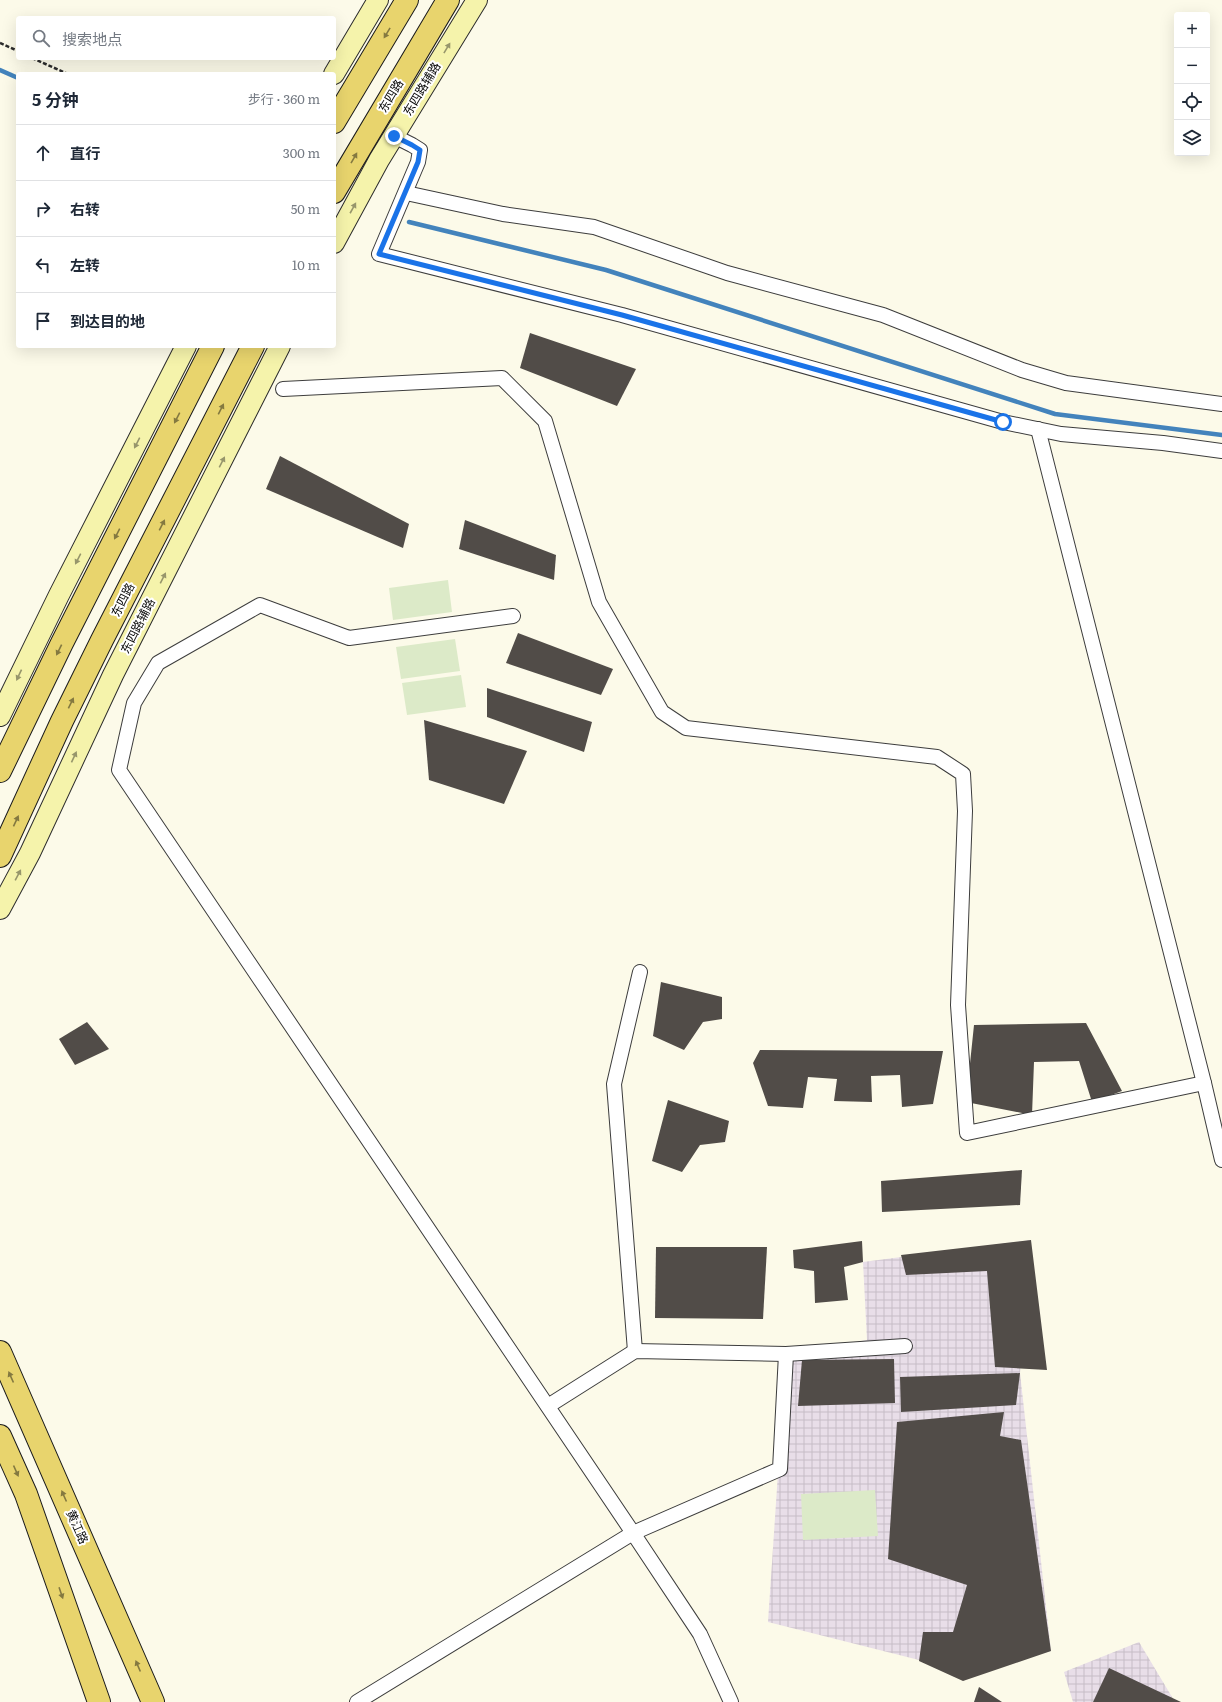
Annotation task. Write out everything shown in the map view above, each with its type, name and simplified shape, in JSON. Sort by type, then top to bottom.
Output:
[{"type":"main road","points":[[335,72],[378,0]]},
{"type":"main road","points":[[336,119],[407,0]]},
{"type":"main road","name":"东四路","points":[[336,189],[448,0]]},
{"type":"main road","name":"东四路辅路","points":[[336,239],[394,136],[477,0]]},
{"type":"main road","points":[[0,716],[59,595],[185,348]]},
{"type":"main road","points":[[0,771],[76,615],[212,348]]},
{"type":"main road","name":"东四路","points":[[0,856],[62,721],[252,348]]},
{"type":"main road","name":"东四路辅路","points":[[0,909],[30,853],[113,675],[279,348]]},
{"type":"main road","name":"黄江路","points":[[0,1352],[153,1702]]},
{"type":"main road","points":[[0,1436],[26,1494],[99,1702]]},
{"type":"street","points":[[394,136],[420,150],[418,162],[406,193],[379,254],[622,315],[741,349],[834,373],[1003,422],[1061,434],[1163,443],[1222,452]]},
{"type":"street","points":[[406,193],[503,214],[594,227],[727,273],[883,314],[1022,370],[1066,383],[1222,404]]},
{"type":"street","points":[[283,389],[502,378],[545,421],[599,602],[662,712],[686,728],[937,757],[963,774],[966,812],[958,1005],[967,1133],[1204,1084]]},
{"type":"street","points":[[1038,429],[1222,1160]]},
{"type":"street","points":[[513,616],[349,638],[260,604],[158,663],[134,703],[119,770],[634,1533],[700,1634],[731,1702]]},
{"type":"street","points":[[635,1351],[614,1084],[640,972]]},
{"type":"street","points":[[548,1406],[635,1351],[786,1354],[905,1346]]},
{"type":"street","points":[[357,1702],[634,1533],[780,1469],[786,1354]]},
{"type":"path","points":[[0,43],[16,50]]},
{"type":"path","points":[[36,60],[64,72]]},
{"type":"shaded area","points":[[1031,1240],[1020,1373],[1051,1651],[955,1677],[919,1660],[768,1622],[786,1354],[867,1340],[863,1262]]},
{"type":"shaded area","points":[[1139,1642],[1175,1702],[1073,1702],[1064,1672]]},
{"type":"green space","points":[[448,580],[452,612],[393,620],[389,588]]},
{"type":"green space","points":[[455,639],[460,671],[401,679],[396,647]]},
{"type":"green space","points":[[461,675],[466,707],[407,715],[402,683]]},
{"type":"green space","points":[[875,1490],[878,1536],[803,1540],[801,1494]]},
{"type":"building","points":[[530,333],[636,369],[617,406],[520,368]]},
{"type":"building","points":[[280,456],[409,524],[403,548],[266,489]]},
{"type":"building","points":[[465,520],[556,555],[554,580],[459,549]]},
{"type":"building","points":[[518,633],[613,669],[601,695],[506,663]]},
{"type":"building","points":[[487,688],[592,722],[584,752],[487,717]]},
{"type":"building","points":[[424,720],[527,751],[504,804],[429,780]]},
{"type":"building","points":[[661,982],[722,997],[722,1019],[703,1022],[684,1050],[653,1036]]},
{"type":"building","points":[[87,1022],[109,1049],[75,1065],[59,1039]]},
{"type":"building","points":[[1086,1023],[1122,1091],[1092,1102],[1079,1061],[1034,1062],[1032,1115],[966,1102],[974,1025]]},
{"type":"building","points":[[760,1050],[943,1051],[933,1104],[902,1107],[900,1075],[871,1076],[872,1102],[834,1101],[837,1079],[808,1077],[803,1108],[768,1106],[753,1063]]},
{"type":"building","points":[[668,1100],[729,1121],[725,1142],[700,1145],[682,1172],[652,1161]]},
{"type":"building","points":[[1022,1170],[1020,1205],[882,1212],[881,1181]]},
{"type":"building","points":[[1031,1240],[1047,1370],[995,1367],[987,1271],[906,1275],[901,1255]]},
{"type":"building","points":[[862,1241],[863,1262],[844,1267],[848,1300],[815,1303],[814,1271],[794,1268],[793,1250]]},
{"type":"building","points":[[656,1247],[767,1247],[763,1319],[655,1318]]},
{"type":"building","points":[[894,1359],[895,1403],[798,1406],[802,1360]]},
{"type":"building","points":[[1020,1373],[1016,1405],[901,1412],[900,1377]]},
{"type":"building","points":[[1004,1412],[1000,1436],[1021,1440],[1051,1651],[963,1681],[919,1661],[923,1632],[953,1632],[967,1585],[888,1559],[897,1422]]},
{"type":"building","points":[[1109,1668],[1181,1702],[1093,1702]]},
{"type":"building","points":[[979,1687],[1002,1702],[974,1702]]},
{"type":"waterway","points":[[0,70],[16,77]]},
{"type":"waterway","points":[[409,222],[606,270],[1055,414],[1222,435]]},
{"type":"route","points":[[394,136],[420,150],[418,162],[406,193],[379,254],[490,280],[622,315],[741,349],[834,373],[1003,422]]}]
